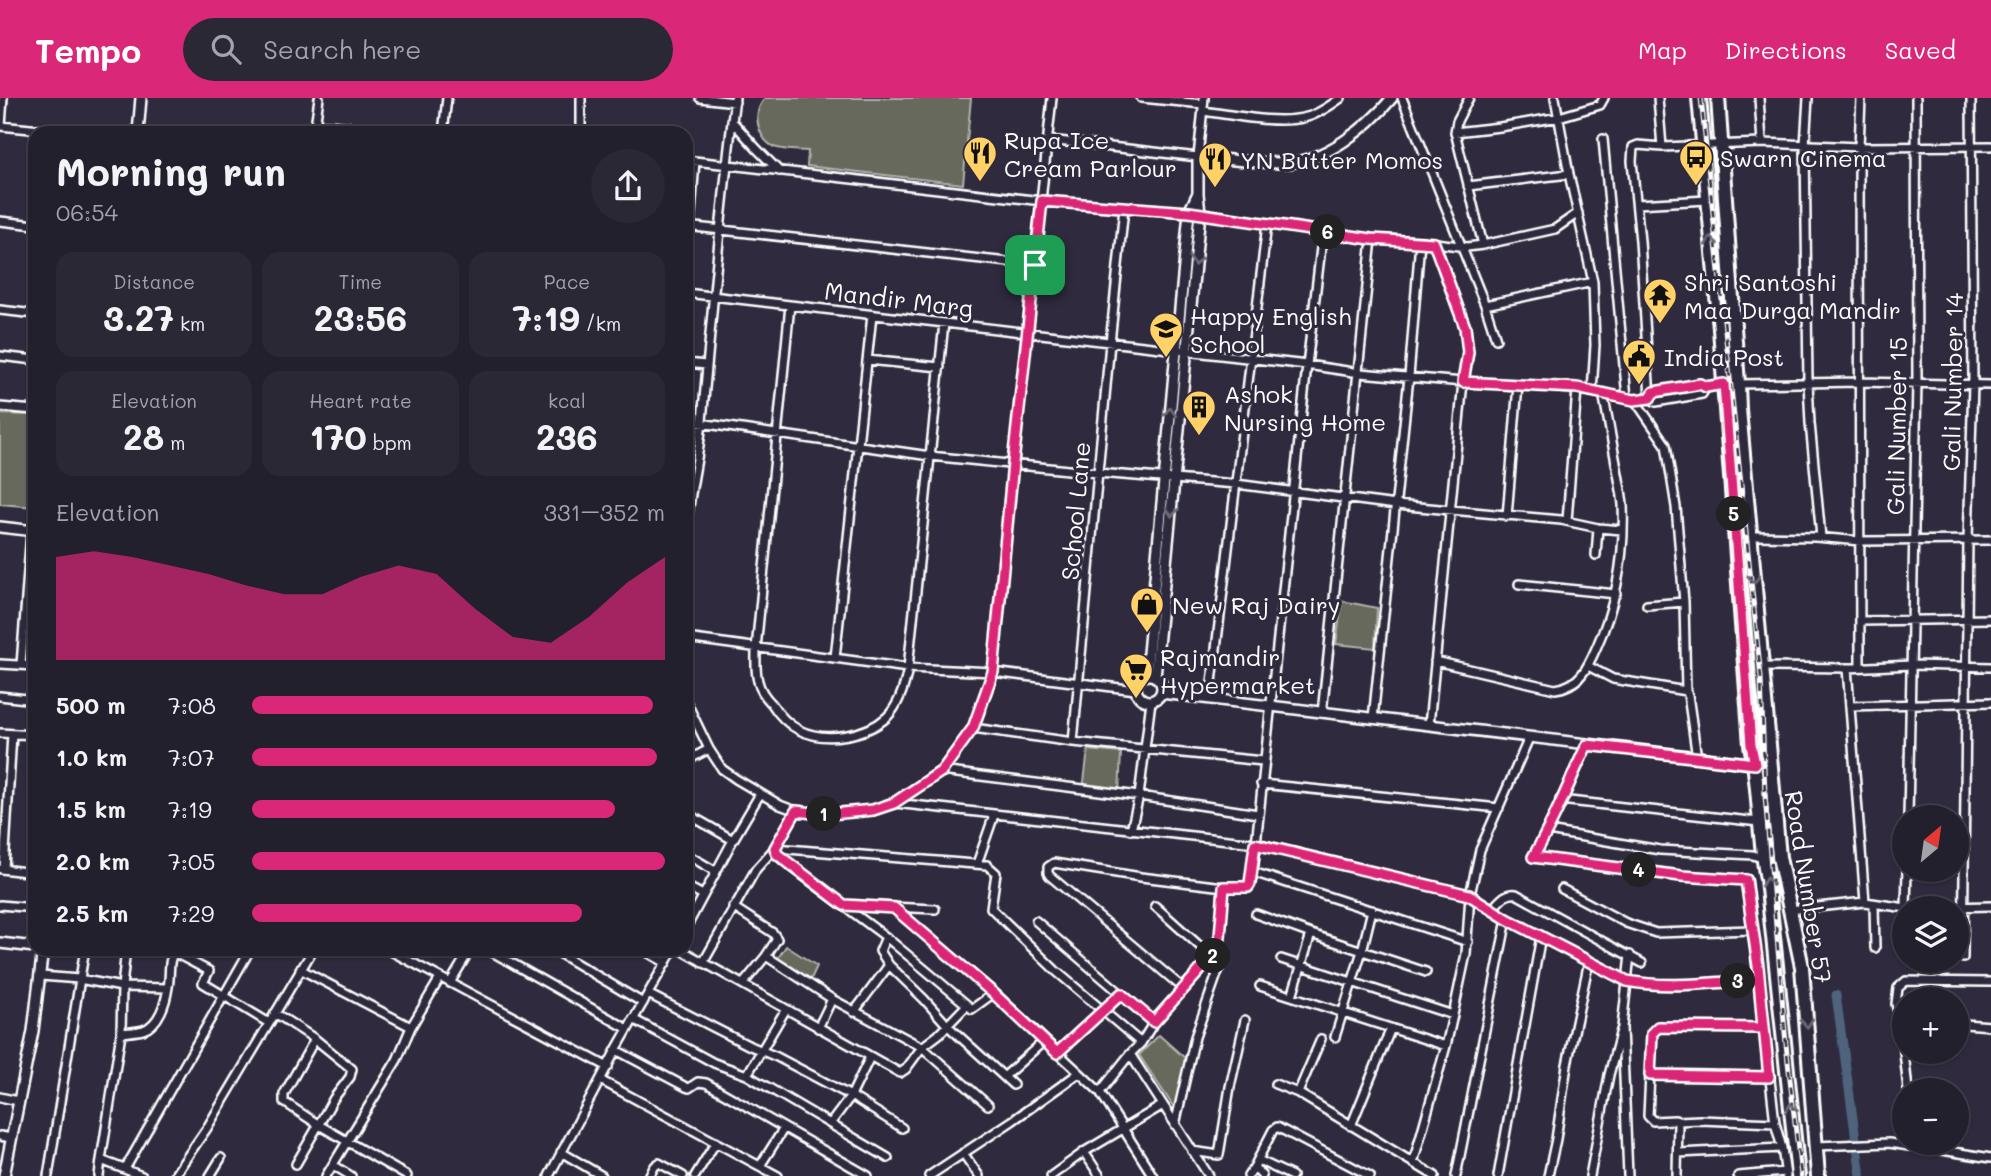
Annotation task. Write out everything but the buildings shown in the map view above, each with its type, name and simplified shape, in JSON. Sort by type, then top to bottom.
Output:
[{"type":"main road","name":"Road Number 57","points":[[1699,98],[1751,745],[1768,893],[1790,1175]]},
{"type":"main road","name":"Road Number 57","points":[[1718,98],[1727,144],[1739,409],[1779,857],[1802,967],[1822,1145],[1818,1176]]},
{"type":"street","points":[[3,98],[0,126],[28,129]]},
{"type":"street","points":[[139,126],[141,98]]},
{"type":"street","points":[[319,98],[315,124],[330,126]]},
{"type":"street","points":[[444,126],[447,98]]},
{"type":"street","points":[[581,98],[581,126]]},
{"type":"street","points":[[693,463],[702,423],[735,100],[700,98]]},
{"type":"street","points":[[693,716],[722,769],[780,805],[796,811],[823,814],[873,810],[894,803],[942,771],[973,728],[993,672],[1052,98]]},
{"type":"street","points":[[1141,98],[1203,105],[1278,120],[1307,117],[1341,98]]},
{"type":"street","points":[[1049,140],[1198,157],[1284,163],[1319,154],[1350,136],[1392,98]]},
{"type":"street","points":[[1402,98],[1485,305],[1496,339]]},
{"type":"street","points":[[1469,98],[1457,121],[1455,132],[1483,245]]},
{"type":"street","points":[[1555,98],[1593,282],[1595,345],[1592,392]]},
{"type":"street","points":[[1455,132],[1559,117],[1600,105],[1604,98]]},
{"type":"street","points":[[1658,98],[1662,147]]},
{"type":"street","points":[[1759,98],[1762,143]]},
{"type":"street","points":[[1808,98],[1805,145],[1808,382],[1818,537]]},
{"type":"street","points":[[1860,667],[1861,98]]},
{"type":"street","name":"Gali Number 15","points":[[1908,805],[1917,383],[1916,98]]},
{"type":"street","name":"Gali Number 14","points":[[1963,896],[1966,620],[1973,384],[1971,98]]},
{"type":"street","points":[[1151,676],[1200,213],[1198,157],[1203,105]]},
{"type":"street","points":[[732,121],[779,171]]},
{"type":"street","points":[[1603,139],[1631,399],[1665,445],[1676,507],[1684,602],[1686,691],[1697,758]]},
{"type":"street","points":[[1650,398],[1633,147],[1762,143],[1859,147],[1991,146]]},
{"type":"street","points":[[693,180],[695,161],[1042,201],[1200,213],[1371,239],[1461,246],[1483,245],[1555,229],[1578,214]]},
{"type":"street","points":[[1468,186],[1569,174]]},
{"type":"street","points":[[1170,478],[1175,351],[1189,212],[1198,194]]},
{"type":"street","points":[[1637,204],[1707,200]]},
{"type":"street","name":"School Lane","points":[[1073,742],[1124,208]]},
{"type":"street","points":[[0,221],[28,224]]},
{"type":"street","points":[[1210,699],[1267,224]]},
{"type":"street","points":[[693,227],[1035,265]]},
{"type":"street","points":[[1183,988],[1049,876],[1048,867],[1054,863],[1140,877],[1224,887],[1248,887],[1252,872],[1324,231]]},
{"type":"street","points":[[1322,713],[1371,239]]},
{"type":"street","points":[[1373,719],[1409,377],[1420,242]]},
{"type":"street","points":[[1429,725],[1468,352],[1465,327],[1434,243]]},
{"type":"street","points":[[1485,305],[1593,282]]},
{"type":"street","name":"Mandir Marg","points":[[693,294],[1358,373],[1577,388],[1631,399],[1650,398],[1656,402],[1702,394],[1706,387],[1724,384],[1860,382],[1991,385]]},
{"type":"street","points":[[790,305],[756,649],[758,682],[764,695],[783,719],[800,731],[825,736],[869,729],[888,716],[904,687],[944,323]]},
{"type":"street","points":[[0,310],[28,313]]},
{"type":"street","points":[[835,658],[872,315]]},
{"type":"street","points":[[0,356],[28,359]]},
{"type":"street","points":[[867,360],[940,367]]},
{"type":"street","points":[[693,364],[706,365]]},
{"type":"street","points":[[1507,516],[1518,385]]},
{"type":"street","points":[[1567,521],[1577,388]]},
{"type":"street","points":[[1436,661],[1555,689],[1567,688],[1588,666],[1608,622],[1620,569],[1623,503],[1604,393]]},
{"type":"street","points":[[0,407],[28,409]]},
{"type":"street","points":[[693,422],[930,456],[1236,484],[1395,505],[1567,521],[1622,530]]},
{"type":"street","points":[[0,527],[28,530]]},
{"type":"street","points":[[1596,555],[1598,528]]},
{"type":"street","points":[[1751,536],[1861,541],[1991,540]]},
{"type":"street","points":[[1519,584],[1616,594]]},
{"type":"street","points":[[21,665],[28,587]]},
{"type":"street","points":[[1647,605],[1684,602]]},
{"type":"street","points":[[1861,621],[1991,619]]},
{"type":"street","points":[[693,639],[908,668],[993,672],[1136,690]]},
{"type":"street","points":[[0,664],[28,666]]},
{"type":"street","points":[[1588,666],[1613,679],[1686,691]]},
{"type":"street","points":[[1762,667],[1991,667]]},
{"type":"street","points":[[1847,668],[1862,903]]},
{"type":"street","points":[[1151,676],[1137,682],[1136,690],[1143,700],[1151,701]]},
{"type":"street","points":[[1151,676],[1161,685],[1161,693]]},
{"type":"street","points":[[1132,830],[1151,701],[1161,693],[1755,764]]},
{"type":"street","points":[[0,696],[28,698]]},
{"type":"street","points":[[1850,706],[1991,702]]},
{"type":"street","points":[[973,728],[1073,742],[1263,761]]},
{"type":"street","points":[[0,733],[28,735]]},
{"type":"street","points":[[12,734],[2,869],[28,872]]},
{"type":"street","points":[[1413,1163],[1453,1015],[1468,942],[1469,895],[1480,850],[1530,738]]},
{"type":"street","points":[[1587,745],[1548,831],[1533,857],[1681,876],[1746,880],[1775,1123],[1790,1175],[1738,1176]]},
{"type":"street","points":[[693,757],[709,749]]},
{"type":"street","points":[[942,771],[1258,814]]},
{"type":"street","points":[[1261,784],[1499,808]]},
{"type":"street","points":[[693,914],[760,794]]},
{"type":"street","points":[[1560,800],[1759,822]]},
{"type":"street","points":[[894,803],[1255,844],[1469,895],[1507,919],[1627,981],[1673,984],[1759,980]]},
{"type":"street","points":[[703,962],[756,869],[775,848],[796,811]]},
{"type":"street","points":[[977,864],[994,815]]},
{"type":"street","points":[[693,817],[733,840]]},
{"type":"street","points":[[1548,831],[1660,850],[1753,855],[1762,858]]},
{"type":"street","points":[[775,848],[987,865],[996,873],[991,908],[1056,971],[1141,1044]]},
{"type":"street","points":[[775,848],[785,862],[886,937],[972,1009],[993,993]]},
{"type":"street","points":[[693,858],[716,872]]},
{"type":"street","points":[[1252,872],[1468,942]]},
{"type":"street","points":[[1175,1125],[1195,1037],[1223,960],[1220,937],[1224,887]]},
{"type":"street","points":[[1562,889],[1626,923],[1656,933],[1753,930]]},
{"type":"street","points":[[693,890],[703,895]]},
{"type":"street","points":[[1492,909],[1505,895],[1516,894],[1642,963]]},
{"type":"street","points":[[1789,910],[1862,903],[1892,907]]},
{"type":"street","points":[[0,905],[28,907]]},
{"type":"street","points":[[844,905],[936,909]]},
{"type":"street","points":[[1874,905],[1875,948]]},
{"type":"street","points":[[1155,906],[1212,957]]},
{"type":"street","points":[[1969,907],[1991,906]]},
{"type":"street","points":[[733,907],[776,936],[776,942],[743,984]]},
{"type":"street","points":[[894,908],[993,993],[1100,1093],[1153,1176]]},
{"type":"street","points":[[1335,1037],[1362,951],[1371,909]]},
{"type":"street","points":[[1256,914],[1426,972]]},
{"type":"street","points":[[1456,1176],[1507,919]]},
{"type":"street","points":[[1036,921],[1154,1022]]},
{"type":"street","points":[[1292,996],[1311,934]]},
{"type":"street","points":[[1498,1176],[1541,936]]},
{"type":"street","points":[[886,937],[880,951],[889,965],[948,1026],[1013,1085]]},
{"type":"street","points":[[1100,1093],[1141,1044],[1154,1022],[1212,957],[1220,937]]},
{"type":"street","points":[[0,943],[28,946]]},
{"type":"street","points":[[1628,1176],[1622,1027],[1630,955]]},
{"type":"street","points":[[4,1176],[33,1031],[42,956]]},
{"type":"street","points":[[48,1176],[83,956]]},
{"type":"street","points":[[99,1176],[121,1033],[125,956]]},
{"type":"street","points":[[121,1033],[142,1030],[160,1014],[168,988],[168,964],[171,956]]},
{"type":"street","points":[[184,956],[209,971],[203,984],[269,1023]]},
{"type":"street","points":[[125,1169],[247,956]]},
{"type":"street","points":[[174,1176],[207,1128],[309,956]]},
{"type":"street","points":[[450,983],[466,956]]},
{"type":"street","points":[[499,956],[628,1029]]},
{"type":"street","points":[[564,956],[643,1003]]},
{"type":"street","points":[[654,956],[666,963]]},
{"type":"street","points":[[552,1175],[561,1152],[616,1050],[671,956]]},
{"type":"street","points":[[691,956],[900,1073],[922,1047],[948,1026],[967,1005]]},
{"type":"street","points":[[766,956],[854,1012],[922,1047],[988,1105]]},
{"type":"street","points":[[399,957],[608,1066]]},
{"type":"street","points":[[1281,959],[1453,1015]]},
{"type":"street","points":[[1548,1176],[1567,1065],[1589,961]]},
{"type":"street","points":[[854,1012],[889,965]]},
{"type":"street","points":[[300,969],[411,1027]]},
{"type":"street","points":[[41,976],[79,979],[122,987],[168,988]]},
{"type":"street","points":[[326,1176],[397,1060],[411,1027],[440,978]]},
{"type":"street","points":[[1907,1078],[1896,1004],[1898,988],[1903,983],[1912,981],[1991,982]]},
{"type":"street","points":[[1260,986],[1446,1046]]},
{"type":"street","points":[[648,994],[851,1096],[902,1128]]},
{"type":"street","points":[[1057,1053],[1121,994]]},
{"type":"street","points":[[818,1028],[832,999]]},
{"type":"street","points":[[747,1075],[786,1009]]},
{"type":"street","points":[[275,1013],[315,1039],[352,1069],[350,1077],[334,1098],[296,1164]]},
{"type":"street","points":[[634,1019],[715,1063],[747,1075],[888,1158]]},
{"type":"street","points":[[1192,1152],[1219,1155],[1245,1020]]},
{"type":"street","points":[[1969,1024],[1991,1026]]},
{"type":"street","points":[[1590,1176],[1609,1074],[1622,1027]]},
{"type":"street","points":[[1763,1028],[1658,1027],[1652,1033],[1650,1119],[1657,1122],[1700,1120],[1775,1123]]},
{"type":"street","points":[[1351,1126],[1391,1028]]},
{"type":"street","points":[[315,1039],[284,1102],[407,1176]]},
{"type":"street","points":[[1298,1093],[1321,1039]]},
{"type":"street","points":[[1005,1076],[1044,1041]]},
{"type":"street","points":[[616,1050],[683,1087],[698,1082],[706,1083],[868,1176]]},
{"type":"street","points":[[1130,1054],[1209,1176]]},
{"type":"street","points":[[830,1124],[851,1096],[870,1057]]},
{"type":"street","points":[[929,1176],[1079,1073]]},
{"type":"street","points":[[1650,1075],[1769,1077]]},
{"type":"street","points":[[600,1080],[778,1176]]},
{"type":"street","points":[[1275,1084],[1298,1093],[1435,1176]]},
{"type":"street","points":[[0,1097],[18,1101]]},
{"type":"street","points":[[1051,1176],[1084,1152],[1163,1105]]},
{"type":"street","points":[[1676,1176],[1678,1121]]},
{"type":"street","points":[[1248,1176],[1277,1127],[1370,1176]]},
{"type":"street","points":[[760,1166],[784,1128]]},
{"type":"street","points":[[0,1136],[11,1138]]},
{"type":"street","points":[[695,1176],[716,1142]]},
{"type":"street","points":[[1822,1145],[1892,1143]]},
{"type":"street","points":[[1678,1153],[1782,1148]]},
{"type":"street","points":[[561,1152],[602,1176]]},
{"type":"street","points":[[1084,1152],[1100,1176]]},
{"type":"street","points":[[963,1153],[979,1176]]},
{"type":"street","points":[[1969,1154],[1991,1158]]},
{"type":"street","points":[[210,1176],[221,1158]]},
{"type":"street","points":[[101,1160],[142,1176]]},
{"type":"street","points":[[649,1176],[659,1163],[683,1176]]},
{"type":"street","points":[[1256,1163],[1262,1176]]},
{"type":"street","points":[[1256,1163],[1292,1176]]},
{"type":"street","points":[[333,1165],[351,1176]]},
{"type":"green space","points":[[765,98],[971,98],[963,184],[807,166],[808,151],[774,147],[765,140],[758,124],[758,113]]},
{"type":"green space","points":[[0,414],[28,415],[28,506],[0,504]]},
{"type":"green space","points":[[1342,601],[1377,608],[1375,648],[1336,644]]},
{"type":"green space","points":[[1088,750],[1121,753],[1119,794],[1083,790]]},
{"type":"green space","points":[[786,946],[817,966],[811,979],[778,958]]},
{"type":"green space","points":[[1159,1035],[1186,1059],[1179,1086],[1179,1115],[1139,1055]]},
{"type":"waterway","points":[[1836,995],[1861,1176]]},
{"type":"railway","points":[[1701,98],[1761,677],[1765,796],[1786,1044],[1801,1176]]},
{"type":"place","name":"Rupa Ice Cream Parlour","points":[[980,183]]},
{"type":"place","name":"Swarn Cinema","points":[[1696,187]]},
{"type":"place","name":"YN Butter Momos","points":[[1215,189]]},
{"type":"place","name":"Shri Santoshi Maa Durga Mandir","points":[[1660,325]]},
{"type":"place","name":"Happy English School","points":[[1166,359]]},
{"type":"place","name":"India Post","points":[[1639,386]]},
{"type":"place","name":"Ashok Nursing Home","points":[[1199,437]]},
{"type":"place","name":"New Raj Dairy","points":[[1147,634]]},
{"type":"place","name":"Rajmandir Hypermarket","points":[[1136,700]]},
{"type":"route","points":[[1042,201],[1189,212],[1371,239],[1434,243],[1465,327],[1468,352],[1463,382],[1577,388],[1634,400],[1650,398],[1654,392],[1700,384],[1706,387],[1724,384],[1751,745],[1755,764],[1587,745],[1548,831],[1533,857],[1681,876],[1746,880],[1758,966],[1769,1077],[1650,1075],[1652,1033],[1658,1027],[1763,1028],[1759,980],[1673,984],[1627,981],[1507,919],[1469,895],[1255,844],[1248,887],[1224,887],[1220,937],[1212,957],[1154,1022],[1121,994],[1057,1053],[993,993],[894,908],[844,905],[777,854],[775,848],[778,841],[796,811],[842,813],[873,810],[894,803],[942,771],[973,728],[993,672],[1035,265],[1042,201]]}]
